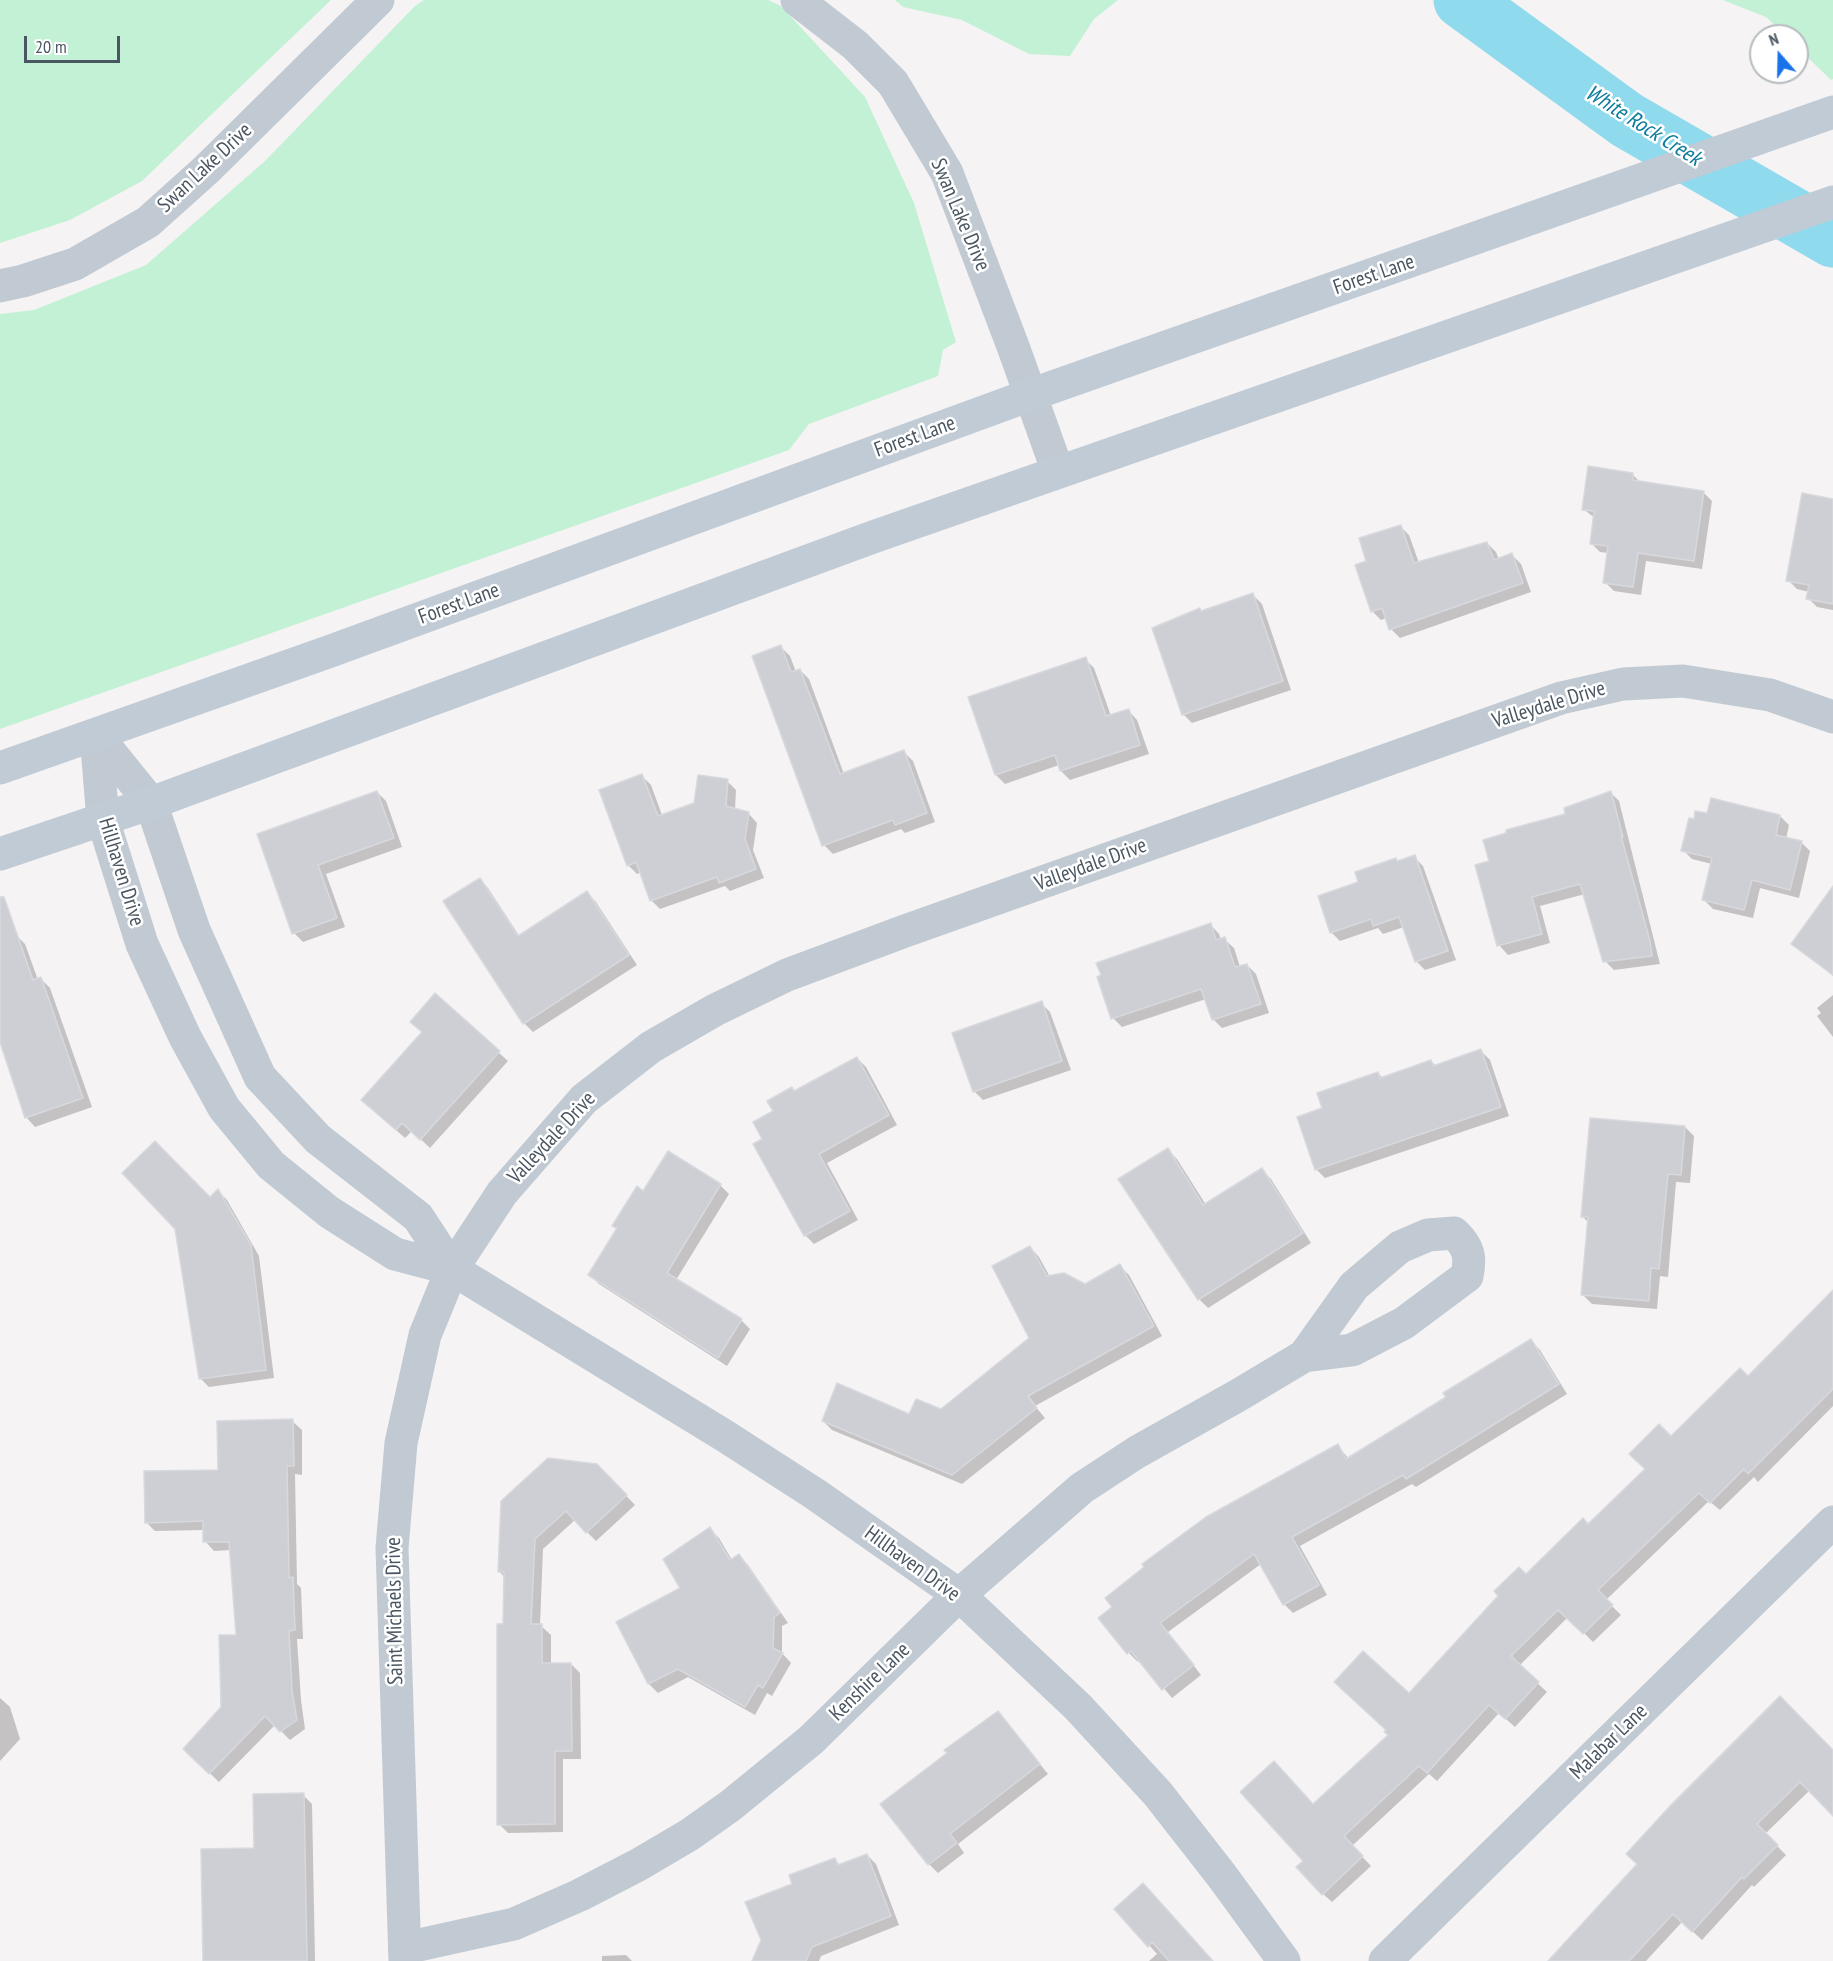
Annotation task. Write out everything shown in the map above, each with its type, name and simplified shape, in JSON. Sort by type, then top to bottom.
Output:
[{"type":"main road","name":"Forest Lane","points":[[0,768],[1030,395],[1833,112]]},
{"type":"main road","points":[[0,854],[151,803],[873,537],[1833,202]]},
{"type":"street","name":"Swan Lake Drive","points":[[0,286],[75,264],[148,222],[207,170],[378,0]]},
{"type":"street","name":"Swan Lake Drive","points":[[797,0],[855,45],[893,83],[924,132],[946,173],[1058,472]]},
{"type":"street","name":"Valleydale Drive","points":[[452,1269],[502,1193],[584,1100],[651,1047],[715,1010],[787,975],[927,923],[1562,698],[1623,684],[1683,681],[1770,695],[1833,717]]},
{"type":"street","name":"Hillhaven Drive","points":[[96,735],[151,803],[195,930],[260,1077],[318,1139],[418,1218],[452,1269]]},
{"type":"street","name":"Hillhaven Drive","points":[[96,735],[102,820],[142,944],[185,1037],[224,1108],[271,1165],[329,1212],[395,1254],[452,1269],[765,1462],[815,1494],[959,1595],[1078,1707],[1158,1794],[1284,1961]]},
{"type":"street","name":"Kenshire Lane","points":[[405,1955],[514,1924],[580,1895],[638,1865],[689,1834],[730,1806],[811,1740],[959,1595],[1082,1488],[1137,1452],[1304,1356],[1352,1350],[1404,1323],[1467,1276],[1470,1259],[1461,1240],[1454,1233],[1428,1235],[1401,1247],[1353,1286],[1304,1356]]},
{"type":"street","name":"Saint Michaels Drive","points":[[405,1955],[392,1548],[401,1443],[424,1335],[452,1269]]},
{"type":"street","name":"Malabar Lane","points":[[1385,1961],[1833,1522]]},
{"type":"green space","points":[[0,0],[331,0],[142,181],[70,220],[0,243]]},
{"type":"green space","points":[[424,0],[768,0],[781,6],[865,97],[914,203],[956,342],[943,350],[938,376],[809,424],[789,450],[0,729],[0,314],[34,310],[146,265],[265,161],[415,6]]},
{"type":"green space","points":[[895,0],[1118,0],[1094,19],[1070,56],[1029,54],[962,20],[903,7]]},
{"type":"green space","points":[[1723,0],[1833,0],[1833,79],[1831,80],[1809,59],[1809,24],[1773,24],[1766,17]]},
{"type":"building","points":[[1588,466],[1633,473],[1633,480],[1704,491],[1694,561],[1638,553],[1633,587],[1603,583],[1608,546],[1590,544],[1594,511],[1582,510]]},
{"type":"building","points":[[1802,493],[1833,499],[1833,604],[1806,599],[1809,585],[1786,581]]},
{"type":"building","points":[[1401,525],[1414,563],[1487,542],[1494,560],[1512,553],[1523,583],[1389,630],[1382,608],[1371,612],[1355,565],[1366,561],[1359,538]]},
{"type":"building","points":[[1253,593],[1283,681],[1182,715],[1152,628],[1200,608],[1201,611]]},
{"type":"building","points":[[781,645],[791,672],[800,669],[840,774],[904,750],[927,813],[895,825],[893,820],[822,846],[752,656]]},
{"type":"building","points":[[1086,657],[1106,716],[1129,709],[1140,745],[1060,771],[1055,755],[995,775],[968,697]]},
{"type":"building","points":[[642,774],[658,816],[694,803],[698,775],[728,779],[726,806],[749,812],[745,839],[756,869],[719,883],[717,877],[650,901],[636,862],[627,866],[599,790]]},
{"type":"building","points":[[377,791],[394,838],[318,865],[337,918],[292,934],[257,834]]},
{"type":"building","points":[[1611,791],[1652,956],[1603,962],[1580,884],[1532,897],[1542,934],[1497,946],[1475,865],[1489,861],[1483,840],[1506,833],[1506,830],[1565,814],[1564,808]]},
{"type":"building","points":[[1711,798],[1780,815],[1776,835],[1802,841],[1790,890],[1752,880],[1744,910],[1702,900],[1712,858],[1681,851],[1689,818],[1694,819],[1695,811],[1707,813]]},
{"type":"building","points":[[1415,855],[1448,951],[1415,962],[1399,917],[1373,926],[1371,919],[1330,933],[1318,896],[1358,882],[1355,872],[1396,858],[1397,861]]},
{"type":"building","points":[[480,878],[518,936],[587,891],[629,955],[523,1024],[443,901]]},
{"type":"building","points":[[1833,886],[1833,975],[1791,944]]},
{"type":"building","points":[[0,897],[4,897],[33,980],[41,977],[83,1098],[25,1118],[0,1042]]},
{"type":"building","points":[[1211,923],[1216,940],[1225,937],[1235,967],[1247,964],[1261,1004],[1212,1020],[1201,989],[1111,1019],[1097,977],[1101,975],[1096,963]]},
{"type":"building","points":[[435,993],[500,1051],[420,1140],[402,1123],[396,1130],[361,1100],[422,1032],[410,1022]]},
{"type":"building","points":[[1042,1001],[1062,1061],[973,1092],[952,1033]]},
{"type":"building","points":[[1481,1049],[1501,1107],[1315,1170],[1297,1117],[1322,1108],[1317,1093],[1378,1072],[1380,1078],[1431,1060],[1433,1066]]},
{"type":"building","points":[[857,1057],[889,1115],[819,1154],[850,1211],[804,1236],[753,1144],[762,1139],[753,1122],[773,1111],[767,1101],[792,1087],[794,1091]]},
{"type":"building","points":[[1590,1118],[1685,1126],[1681,1175],[1668,1174],[1659,1269],[1651,1268],[1649,1301],[1581,1295],[1588,1217],[1581,1217]]},
{"type":"building","points":[[155,1141],[210,1197],[218,1189],[251,1245],[266,1370],[199,1379],[175,1229],[122,1173]]},
{"type":"building","points":[[1168,1148],[1203,1205],[1262,1168],[1303,1233],[1198,1300],[1118,1179]]},
{"type":"building","points":[[668,1151],[721,1184],[667,1273],[742,1319],[718,1358],[588,1275],[617,1228],[612,1226],[637,1186],[643,1191]]},
{"type":"building","points":[[1030,1246],[1047,1276],[1064,1273],[1085,1284],[1120,1264],[1154,1326],[1028,1396],[1037,1408],[952,1475],[822,1421],[837,1383],[909,1414],[916,1399],[941,1409],[1029,1338],[992,1266]]},
{"type":"building","points":[[1833,1290],[1833,1389],[1748,1474],[1744,1469],[1710,1503],[1699,1493],[1598,1590],[1613,1605],[1583,1634],[1558,1610],[1511,1656],[1539,1682],[1505,1719],[1489,1705],[1427,1773],[1419,1766],[1344,1836],[1363,1856],[1322,1895],[1296,1867],[1303,1861],[1240,1792],[1274,1761],[1313,1804],[1388,1735],[1384,1732],[1386,1730],[1334,1682],[1363,1651],[1409,1693],[1498,1596],[1494,1591],[1519,1567],[1526,1574],[1583,1518],[1588,1524],[1645,1469],[1629,1454],[1659,1424],[1671,1436],[1740,1368],[1748,1376]]},
{"type":"building","points":[[1531,1339],[1559,1384],[1406,1479],[1403,1475],[1292,1537],[1319,1585],[1283,1605],[1254,1554],[1160,1623],[1194,1665],[1162,1690],[1131,1651],[1127,1654],[1098,1618],[1112,1607],[1105,1598],[1144,1567],[1142,1564],[1206,1517],[1338,1444],[1346,1459],[1446,1397],[1443,1393]]},
{"type":"building","points":[[293,1419],[294,1466],[287,1466],[289,1578],[293,1577],[295,1630],[289,1631],[292,1690],[297,1720],[280,1732],[265,1716],[209,1774],[183,1749],[221,1707],[219,1635],[236,1635],[229,1542],[203,1542],[203,1521],[145,1523],[144,1471],[218,1470],[217,1421]]},
{"type":"building","points":[[548,1458],[597,1464],[627,1495],[586,1533],[566,1511],[535,1539],[531,1624],[542,1624],[542,1663],[571,1663],[572,1751],[555,1751],[555,1824],[497,1825],[497,1624],[503,1624],[504,1572],[498,1572],[501,1501]]},
{"type":"building","points":[[710,1527],[730,1560],[739,1554],[780,1613],[774,1617],[773,1648],[783,1653],[763,1688],[758,1685],[745,1707],[678,1669],[648,1684],[616,1622],[680,1588],[663,1559]]},
{"type":"building","points":[[1780,1696],[1833,1750],[1833,1816],[1800,1782],[1757,1824],[1778,1845],[1744,1879],[1742,1877],[1692,1932],[1673,1914],[1629,1961],[1548,1961],[1637,1864],[1626,1854],[1671,1805]]},
{"type":"building","points":[[998,1711],[1040,1764],[950,1834],[957,1843],[928,1865],[880,1804],[947,1753],[944,1750]]},
{"type":"building","points":[[304,1793],[307,1961],[203,1961],[201,1849],[254,1848],[253,1794]]},
{"type":"building","points":[[867,1854],[891,1916],[812,1947],[806,1961],[752,1961],[761,1940],[745,1902],[792,1884],[789,1875],[835,1858],[838,1865]]},
{"type":"building","points":[[1143,1883],[1213,1961],[1169,1961],[1152,1942],[1148,1947],[1114,1909]]},
{"type":"waterway","name":"White Rock Creek","points":[[1462,0],[1627,120],[1833,239]]}]
